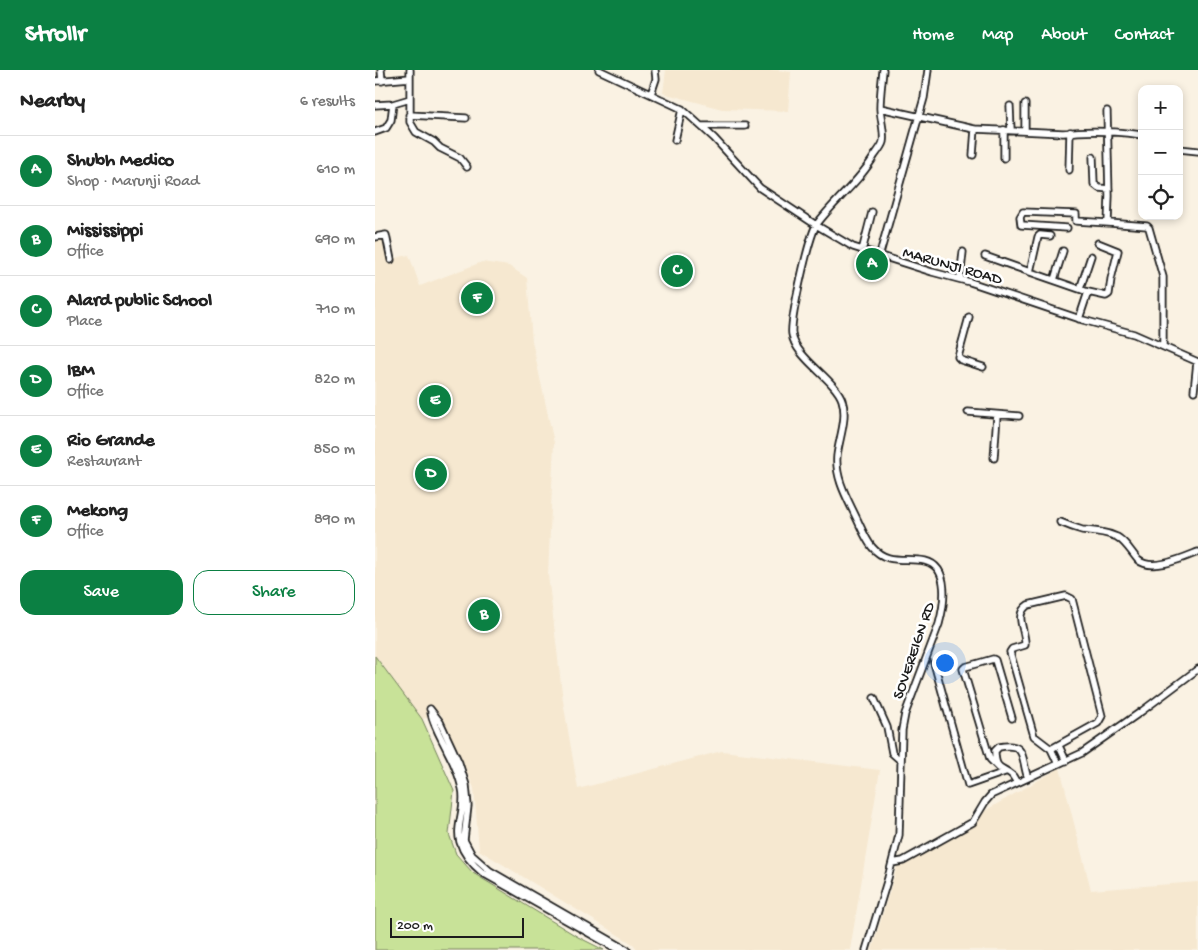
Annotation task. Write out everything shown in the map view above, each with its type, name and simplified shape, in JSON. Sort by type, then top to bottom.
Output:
[{"type":"street","points":[[381,70],[383,81]]},
{"type":"street","points":[[411,70],[410,122],[416,132],[435,142],[440,148],[460,158],[467,166]]},
{"type":"street","name":"MARUNJI ROAD","points":[[599,70],[682,109],[714,138],[760,188],[844,243],[879,257],[960,279],[1079,319],[1134,334],[1197,362]]},
{"type":"street","points":[[651,94],[656,78],[655,70]]},
{"type":"street","points":[[816,225],[868,168],[883,142],[880,108],[883,70]]},
{"type":"street","points":[[879,257],[924,98],[928,70]]},
{"type":"street","points":[[375,81],[410,78]]},
{"type":"street","points":[[375,105],[393,104],[410,99]]},
{"type":"street","points":[[375,132],[386,128],[391,120],[393,104]]},
{"type":"street","points":[[1025,104],[1025,131]]},
{"type":"street","points":[[1004,158],[1010,106]]},
{"type":"street","points":[[880,108],[975,129],[1063,133],[1108,132],[1138,135]]},
{"type":"street","points":[[675,140],[682,109]]},
{"type":"street","points":[[1107,111],[1108,223]]},
{"type":"street","points":[[409,115],[466,118]]},
{"type":"street","points":[[701,126],[745,126]]},
{"type":"street","points":[[973,155],[975,129]]},
{"type":"street","points":[[1069,170],[1070,132]]},
{"type":"street","points":[[1183,150],[1198,152]]},
{"type":"street","points":[[1093,157],[1094,184],[1099,188],[1109,189]]},
{"type":"street","points":[[862,251],[872,212]]},
{"type":"street","points":[[1067,228],[1021,225],[1020,217],[1023,212],[1076,214],[1076,220],[1147,226],[1149,228],[1163,277],[1163,346]]},
{"type":"street","name":"SOVEREIGN RD","points":[[816,225],[808,245],[792,335],[799,348],[835,389],[843,401],[844,415],[837,458],[841,485],[871,546],[881,557],[907,561],[925,561],[935,566],[942,578],[945,593],[939,624],[905,714],[902,730],[899,835],[866,950]]},
{"type":"street","points":[[1030,272],[1038,237],[1040,235],[1050,236]]},
{"type":"street","points":[[375,237],[386,236],[391,260]]},
{"type":"street","points":[[985,256],[1088,292],[1108,296],[1118,251],[1098,243]]},
{"type":"street","points":[[1055,280],[1063,251]]},
{"type":"street","points":[[960,279],[963,252]]},
{"type":"street","points":[[1080,289],[1091,256]]},
{"type":"street","points":[[1079,319],[1088,292]]},
{"type":"street","points":[[969,317],[958,357],[961,360],[983,367]]},
{"type":"street","points":[[1194,391],[1197,362]]},
{"type":"street","points":[[968,412],[1019,416]]},
{"type":"street","points":[[994,458],[997,414]]},
{"type":"street","points":[[1060,522],[1074,528],[1110,534],[1119,538],[1139,561],[1147,564],[1160,564],[1198,552]]},
{"type":"street","points":[[1051,749],[1097,723],[1102,716],[1072,599],[1065,596],[1028,605],[1023,608],[1020,617],[1025,645],[1011,649],[1010,652],[1034,736],[1051,749],[1058,764]]},
{"type":"street","points":[[1012,718],[995,660],[965,667],[963,669],[990,759],[999,768],[1011,774],[1017,783]]},
{"type":"street","points":[[934,663],[968,785],[1005,772]]},
{"type":"street","points":[[892,863],[903,860],[973,822],[991,795],[1082,752],[1142,711],[1198,669]]},
{"type":"street","points":[[874,698],[887,727],[892,753],[901,761]]},
{"type":"street","points":[[431,711],[433,722],[448,746],[467,785],[467,806],[463,835],[472,855],[490,872],[627,950]]},
{"type":"street","points":[[448,746],[463,794],[459,841],[465,855],[483,873],[619,950]]},
{"type":"street","points":[[999,768],[995,752],[999,747],[1009,746],[1019,750],[1025,758],[1025,769],[1028,778]]},
{"type":"street","points":[[1059,746],[1066,761]]},
{"type":"shaded area","points":[[666,70],[778,70],[791,72],[788,111],[722,109],[663,93]]},
{"type":"shaded area","points":[[387,231],[395,258],[409,255],[420,286],[482,262],[509,266],[527,278],[532,341],[554,443],[548,575],[563,701],[578,789],[722,751],[880,770],[850,950],[638,950],[633,944],[479,850],[474,788],[441,714],[422,719],[375,656],[375,233]]},
{"type":"shaded area","points":[[1060,768],[1091,890],[1198,882],[1198,950],[872,950],[899,860]]},
{"type":"green space","points":[[375,656],[422,719],[454,791],[449,834],[456,854],[473,873],[578,937],[604,950],[375,950]]},
{"type":"place","name":"Shubh Medico","points":[[872,264]]},
{"type":"place","name":"Alard public School","points":[[677,271]]},
{"type":"place","name":"Mekong","points":[[477,298]]},
{"type":"place","name":"Rio Grande","points":[[435,401]]},
{"type":"place","name":"IBM","points":[[431,474]]},
{"type":"place","name":"Mississippi","points":[[484,615]]}]
